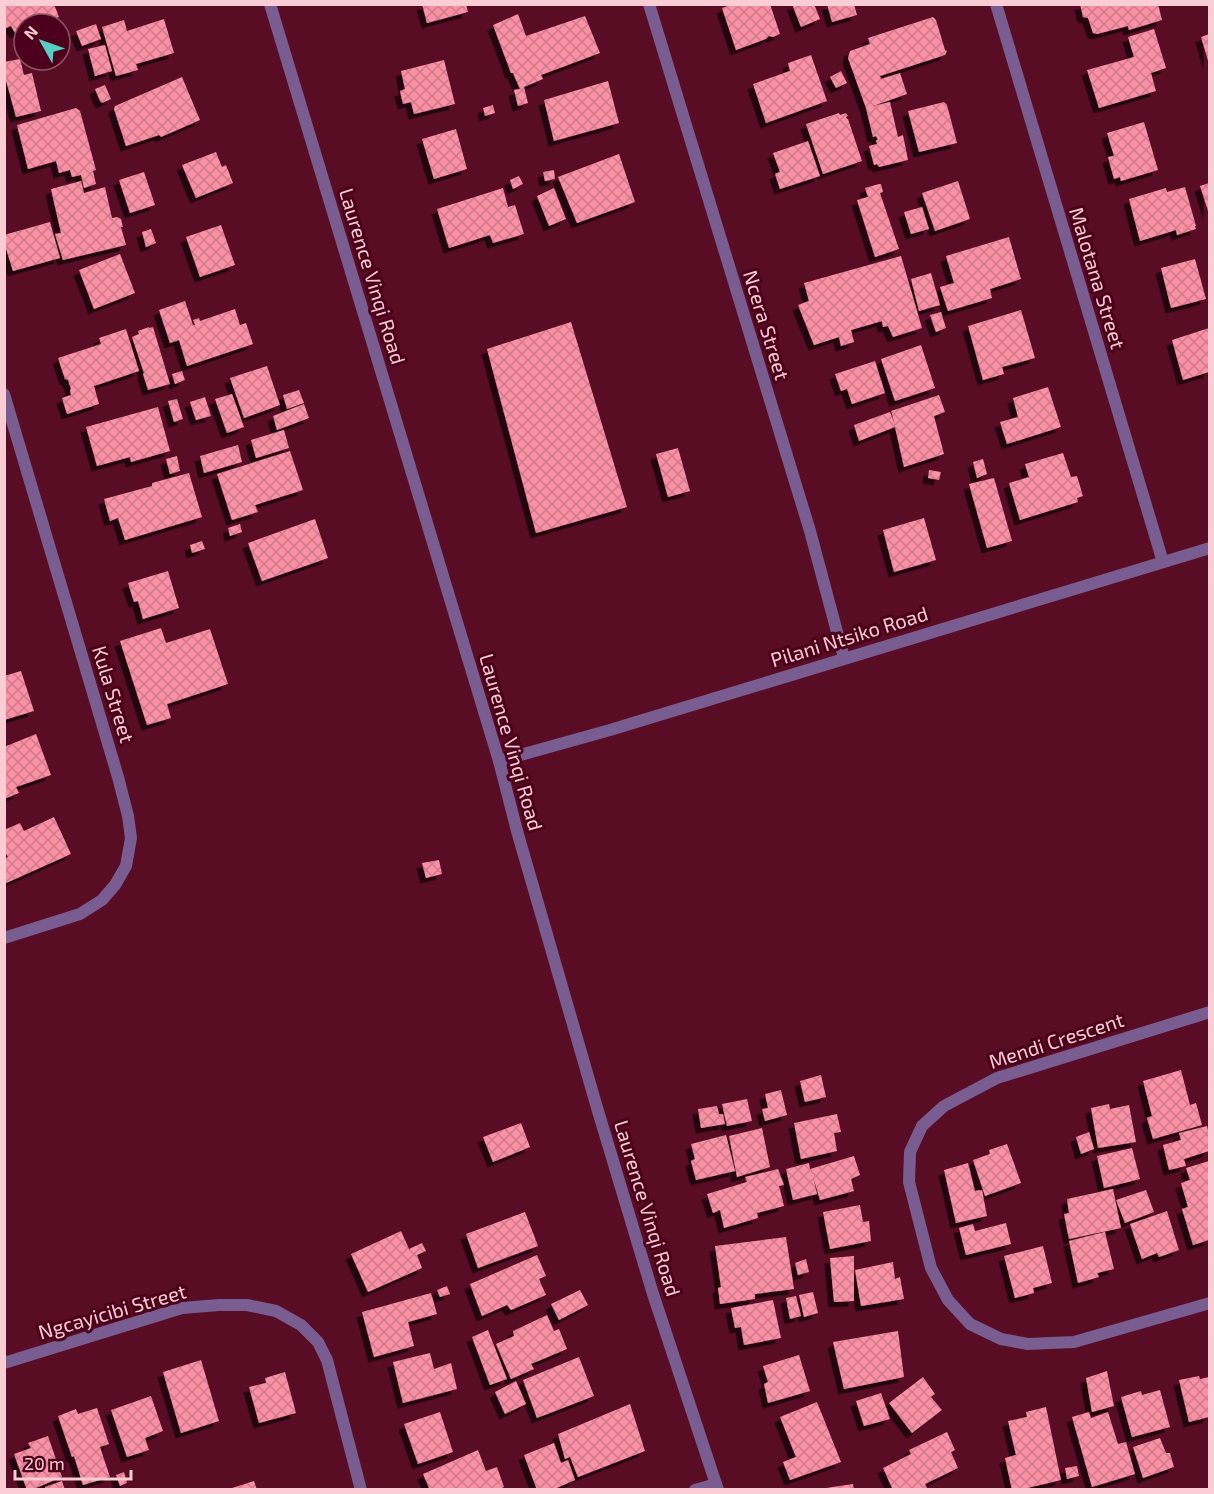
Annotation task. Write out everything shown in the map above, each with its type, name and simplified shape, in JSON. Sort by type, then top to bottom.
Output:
[{"type":"street","name":"Laurence Vinqi Road","points":[[270,4],[499,761],[517,831],[653,1293],[717,1487]]},
{"type":"street","name":"Ncera Street","points":[[649,4],[810,531],[844,658]]},
{"type":"street","name":"Malotana Street","points":[[996,4],[1162,562]]},
{"type":"street","name":"Kula Street","points":[[4,394],[118,777],[131,838],[126,866],[115,885],[102,900],[80,914],[4,938]]},
{"type":"street","name":"Pilani Ntsiko Road","points":[[499,761],[610,730],[1209,548]]},
{"type":"street","name":"Mendi Crescent","points":[[1209,1012],[997,1078],[944,1106],[922,1126],[910,1152],[909,1182],[931,1268],[948,1300],[970,1324],[1001,1338],[1028,1344],[1074,1342],[1209,1303]]},
{"type":"street","name":"Ngcayicibi Street","points":[[4,1363],[182,1308],[247,1305],[276,1311],[302,1325],[318,1342],[327,1360],[361,1490]]},
{"type":"street","points":[[695,1490],[717,1487]]},
{"type":"building","points":[[4,4],[54,4],[57,12],[12,12],[12,28],[11,26],[4,29]]},
{"type":"building","points":[[422,4],[466,4],[468,12],[427,23]]},
{"type":"building","points":[[733,4],[770,4],[780,34],[769,36],[736,50],[722,8]]},
{"type":"building","points":[[792,4],[814,4],[820,19],[801,27]]},
{"type":"building","points":[[827,4],[854,4],[857,15],[832,22]]},
{"type":"building","points":[[1080,4],[1158,4],[1162,20],[1129,30],[1128,26],[1097,34],[1093,33],[1088,18],[1083,17]]},
{"type":"building","points":[[518,14],[526,36],[585,16],[600,53],[541,75],[543,79],[524,87],[528,103],[518,106],[514,90],[520,89],[511,73],[493,25]]},
{"type":"building","points":[[933,17],[947,51],[945,55],[880,76],[881,79],[900,73],[907,94],[873,106],[890,102],[898,137],[903,135],[908,160],[879,167],[877,164],[874,165],[869,146],[877,144],[876,140],[878,140],[876,136],[873,137],[866,108],[848,58],[850,51],[870,44],[868,38]]},
{"type":"building","points":[[164,19],[174,53],[136,64],[138,70],[116,76],[102,27],[124,20],[127,31]]},
{"type":"building","points":[[96,24],[101,39],[82,46],[76,31]]},
{"type":"building","points":[[1154,29],[1166,68],[1151,73],[1156,91],[1099,108],[1087,70],[1134,57],[1128,37]]},
{"type":"building","points":[[1209,34],[1209,64],[1201,37]]},
{"type":"building","points":[[105,45],[112,71],[95,76],[88,49]]},
{"type":"building","points":[[811,55],[827,101],[766,123],[753,84],[790,71],[788,63]]},
{"type":"building","points":[[12,60],[12,72],[23,72],[24,75],[32,73],[41,111],[16,117],[4,73],[4,62]]},
{"type":"building","points":[[444,60],[455,104],[414,114],[411,102],[403,104],[400,91],[405,89],[401,71]]},
{"type":"building","points":[[841,71],[847,83],[836,88],[830,77]]},
{"type":"building","points":[[182,77],[200,120],[161,137],[159,135],[126,146],[115,106]]},
{"type":"building","points":[[608,81],[619,123],[554,141],[544,100]]},
{"type":"building","points":[[105,85],[111,99],[102,103],[95,89]]},
{"type":"building","points":[[944,102],[947,105],[957,143],[919,152],[908,111]]},
{"type":"building","points":[[493,105],[495,113],[485,116],[483,108]]},
{"type":"building","points":[[76,108],[80,111],[96,170],[93,171],[96,184],[84,188],[81,175],[72,177],[70,170],[59,173],[56,161],[28,169],[17,125]]},
{"type":"building","points":[[839,113],[840,115],[846,113],[848,116],[846,117],[862,161],[823,174],[806,124]]},
{"type":"building","points":[[1144,122],[1158,170],[1121,181],[1120,177],[1114,179],[1108,157],[1114,156],[1107,133]]},
{"type":"building","points":[[456,129],[467,169],[434,179],[422,139]]},
{"type":"building","points":[[808,141],[820,176],[780,189],[775,174],[780,172],[773,153]]},
{"type":"building","points":[[216,152],[222,167],[226,165],[233,183],[196,198],[182,165]]},
{"type":"building","points":[[619,154],[635,202],[577,223],[558,177]]},
{"type":"building","points":[[554,170],[555,179],[545,181],[543,172]]},
{"type":"building","points":[[144,172],[155,205],[130,213],[119,180]]},
{"type":"building","points":[[519,176],[523,184],[513,189],[510,180]]},
{"type":"building","points":[[81,181],[84,193],[105,187],[112,218],[121,219],[126,245],[63,260],[55,234],[61,233],[51,189]]},
{"type":"building","points":[[958,181],[970,219],[935,231],[922,193]]},
{"type":"building","points":[[1209,183],[1209,214],[1200,186]]},
{"type":"building","points":[[881,184],[883,192],[880,193],[899,249],[875,257],[857,200],[868,197],[865,188]]},
{"type":"building","points":[[1185,187],[1196,229],[1177,235],[1176,230],[1140,241],[1129,199],[1166,188],[1167,192]]},
{"type":"building","points":[[503,188],[508,207],[515,205],[524,234],[493,243],[490,235],[449,248],[437,209]]},
{"type":"building","points":[[554,188],[566,219],[549,226],[537,196]]},
{"type":"building","points":[[922,207],[929,229],[911,234],[904,212]]},
{"type":"building","points":[[50,222],[60,258],[13,271],[4,235]]},
{"type":"building","points":[[221,225],[235,265],[200,277],[186,237]]},
{"type":"building","points":[[151,229],[156,243],[146,247],[142,232]]},
{"type":"building","points":[[1009,237],[1021,279],[990,289],[992,298],[948,311],[940,287],[954,283],[946,256]]},
{"type":"building","points":[[120,254],[135,293],[94,309],[79,270]]},
{"type":"building","points":[[901,256],[922,328],[893,337],[888,326],[883,327],[882,321],[851,330],[854,342],[841,346],[839,337],[814,345],[798,305],[809,301],[804,283]]},
{"type":"building","points":[[1195,259],[1206,299],[1171,308],[1161,268]]},
{"type":"building","points":[[931,273],[940,305],[919,311],[911,279]]},
{"type":"building","points":[[185,301],[193,325],[195,325],[193,320],[199,318],[200,321],[235,309],[240,325],[246,323],[253,344],[187,366],[179,340],[170,343],[159,310]]},
{"type":"building","points":[[1021,310],[1035,358],[1002,367],[1004,374],[983,380],[968,326]]},
{"type":"building","points":[[941,312],[946,328],[936,332],[930,315]]},
{"type":"building","points":[[571,322],[627,507],[536,533],[487,349]]},
{"type":"building","points":[[153,327],[170,384],[148,390],[132,337],[139,334],[138,331]]},
{"type":"building","points":[[1209,328],[1209,372],[1183,380],[1172,340]]},
{"type":"building","points":[[126,329],[139,371],[94,386],[99,404],[67,414],[62,398],[71,395],[71,389],[58,358],[101,344],[99,338]]},
{"type":"building","points":[[921,345],[935,388],[895,401],[881,359]]},
{"type":"building","points":[[875,361],[885,393],[852,404],[847,389],[841,391],[835,374]]},
{"type":"building","points":[[267,366],[280,405],[244,418],[230,378]]},
{"type":"building","points":[[182,371],[185,380],[175,384],[172,374]]},
{"type":"building","points":[[1048,387],[1061,427],[1007,444],[1000,422],[1018,417],[1013,398]]},
{"type":"building","points":[[299,390],[304,403],[287,409],[283,395]]},
{"type":"building","points":[[232,394],[244,427],[227,433],[215,399]]},
{"type":"building","points":[[939,395],[945,412],[934,416],[944,454],[904,467],[895,427],[859,441],[854,425],[890,412],[895,425],[891,411]]},
{"type":"building","points":[[205,397],[211,416],[196,420],[190,402]]},
{"type":"building","points":[[177,399],[183,419],[174,422],[168,401]]},
{"type":"building","points":[[304,404],[309,418],[277,430],[273,416]]},
{"type":"building","points":[[158,407],[170,451],[131,462],[130,457],[97,466],[86,427]]},
{"type":"building","points":[[284,430],[289,448],[256,458],[251,440]]},
{"type":"building","points":[[238,445],[242,462],[204,473],[200,456]]},
{"type":"building","points":[[678,448],[690,491],[668,497],[656,454]]},
{"type":"building","points":[[290,451],[303,490],[255,505],[258,512],[232,520],[217,474]]},
{"type":"building","points":[[1063,453],[1071,477],[1077,476],[1083,496],[1077,498],[1078,502],[1020,520],[1009,483],[1029,477],[1025,464]]},
{"type":"building","points":[[177,456],[180,471],[170,474],[166,459]]},
{"type":"building","points":[[983,459],[987,474],[977,478],[973,462]]},
{"type":"building","points":[[929,470],[941,472],[939,480],[928,478]]},
{"type":"building","points":[[189,473],[202,517],[125,540],[118,518],[110,521],[104,499]]},
{"type":"building","points":[[994,478],[1012,541],[987,548],[969,484]]},
{"type":"building","points":[[924,518],[936,560],[894,572],[883,530]]},
{"type":"building","points":[[315,519],[328,558],[262,581],[248,543]]},
{"type":"building","points":[[240,524],[242,532],[230,536],[228,528]]},
{"type":"building","points":[[202,541],[205,549],[192,553],[190,545]]},
{"type":"building","points":[[168,571],[179,608],[143,619],[138,601],[134,602],[128,583]]},
{"type":"building","points":[[161,628],[166,643],[210,629],[228,684],[167,704],[171,718],[147,725],[120,641]]},
{"type":"building","points":[[21,671],[34,711],[4,720],[4,676]]},
{"type":"building","points":[[36,734],[51,775],[16,787],[19,793],[4,799],[4,747]]},
{"type":"building","points":[[54,817],[71,854],[4,884],[4,859],[8,857],[4,850],[4,830],[20,823],[24,831]]},
{"type":"building","points":[[439,860],[442,874],[426,878],[422,863]]},
{"type":"building","points":[[1181,1070],[1190,1105],[1196,1103],[1202,1125],[1153,1139],[1147,1118],[1152,1116],[1143,1081]]},
{"type":"building","points":[[821,1075],[826,1097],[805,1102],[800,1081]]},
{"type":"building","points":[[781,1090],[787,1115],[765,1121],[762,1109],[768,1108],[765,1094]]},
{"type":"building","points":[[747,1099],[752,1121],[727,1126],[722,1104]]},
{"type":"building","points":[[1109,1104],[1110,1109],[1129,1105],[1136,1142],[1098,1148],[1091,1108]]},
{"type":"building","points":[[717,1106],[719,1114],[723,1114],[725,1124],[701,1128],[698,1109]]},
{"type":"building","points":[[837,1114],[841,1132],[834,1133],[837,1151],[801,1159],[794,1123]]},
{"type":"building","points":[[521,1123],[530,1147],[493,1162],[483,1137]]},
{"type":"building","points":[[1207,1126],[1209,1151],[1184,1159],[1186,1166],[1169,1170],[1163,1145],[1181,1140],[1179,1133]]},
{"type":"building","points":[[762,1128],[770,1167],[737,1177],[729,1136]]},
{"type":"building","points":[[1089,1132],[1094,1149],[1081,1154],[1076,1137]]},
{"type":"building","points":[[726,1135],[735,1171],[696,1180],[691,1161],[695,1159],[691,1144]]},
{"type":"building","points":[[1007,1144],[1021,1183],[985,1196],[973,1160],[990,1154],[989,1150]]},
{"type":"building","points":[[1132,1148],[1140,1179],[1104,1188],[1097,1156]]},
{"type":"building","points":[[854,1156],[860,1175],[851,1179],[854,1191],[820,1200],[813,1177],[817,1194],[793,1200],[786,1169],[809,1163],[810,1169]]},
{"type":"building","points":[[1209,1161],[1209,1240],[1193,1245],[1182,1209],[1188,1207],[1181,1183],[1190,1180],[1186,1168]]},
{"type":"building","points":[[968,1163],[975,1191],[982,1190],[987,1216],[956,1223],[944,1170]]},
{"type":"building","points":[[778,1169],[784,1185],[779,1186],[784,1206],[757,1213],[758,1218],[724,1228],[720,1210],[713,1213],[707,1194],[747,1182],[745,1177]]},
{"type":"building","points":[[1113,1189],[1121,1228],[1069,1239],[1064,1214],[1069,1213],[1067,1199]]},
{"type":"building","points":[[1146,1190],[1154,1212],[1125,1223],[1116,1200]]},
{"type":"building","points":[[860,1205],[863,1222],[869,1221],[871,1241],[830,1249],[823,1212]]},
{"type":"building","points":[[1167,1211],[1179,1250],[1159,1257],[1157,1253],[1142,1259],[1130,1224]]},
{"type":"building","points":[[525,1212],[538,1246],[478,1268],[466,1234]]},
{"type":"building","points":[[1006,1223],[1011,1244],[966,1255],[959,1228],[973,1224],[975,1231]]},
{"type":"building","points":[[401,1231],[409,1249],[422,1243],[426,1251],[417,1255],[422,1268],[368,1292],[351,1254]]},
{"type":"building","points":[[1105,1232],[1114,1269],[1097,1273],[1099,1277],[1078,1283],[1069,1241]]},
{"type":"building","points":[[786,1237],[794,1289],[755,1294],[755,1299],[720,1304],[718,1288],[721,1287],[715,1246]]},
{"type":"building","points":[[1043,1246],[1052,1283],[1033,1288],[1034,1293],[1015,1298],[1004,1256]]},
{"type":"building","points":[[537,1255],[546,1276],[539,1279],[546,1295],[511,1310],[507,1305],[482,1316],[470,1284]]},
{"type":"building","points":[[854,1256],[854,1301],[834,1302],[830,1258]]},
{"type":"building","points":[[806,1259],[809,1272],[798,1275],[795,1263]]},
{"type":"building","points":[[893,1262],[895,1279],[900,1277],[904,1299],[861,1306],[855,1270]]},
{"type":"building","points":[[447,1286],[450,1294],[440,1297],[437,1290]]},
{"type":"building","points":[[580,1290],[588,1305],[559,1320],[551,1304]]},
{"type":"building","points":[[813,1292],[818,1313],[804,1317],[799,1295]]},
{"type":"building","points":[[431,1293],[437,1314],[408,1322],[414,1346],[374,1357],[362,1312]]},
{"type":"building","points":[[796,1296],[801,1316],[790,1319],[786,1298]]},
{"type":"building","points":[[773,1300],[781,1338],[744,1345],[741,1327],[735,1328],[731,1308]]},
{"type":"building","points":[[547,1315],[554,1331],[559,1329],[567,1349],[531,1364],[534,1369],[511,1379],[496,1344],[514,1336],[513,1331]]},
{"type":"building","points":[[488,1330],[507,1379],[490,1385],[472,1337]]},
{"type":"building","points":[[898,1331],[904,1377],[844,1389],[833,1342]]},
{"type":"building","points":[[430,1353],[434,1369],[451,1363],[457,1389],[403,1403],[393,1362]]},
{"type":"building","points":[[799,1355],[810,1391],[768,1403],[764,1384],[768,1382],[763,1366]]},
{"type":"building","points":[[579,1357],[594,1396],[537,1418],[523,1380]]},
{"type":"building","points":[[201,1360],[219,1421],[181,1433],[163,1372]]},
{"type":"building","points":[[1107,1371],[1114,1406],[1092,1412],[1086,1378]]},
{"type":"building","points":[[285,1372],[296,1413],[259,1423],[249,1387],[266,1383],[265,1378]]},
{"type":"building","points":[[1199,1376],[1200,1379],[1209,1377],[1209,1417],[1189,1422],[1179,1380]]},
{"type":"building","points":[[923,1377],[935,1394],[931,1397],[942,1410],[912,1433],[889,1403]]},
{"type":"building","points":[[516,1381],[526,1404],[505,1414],[495,1392]]},
{"type":"building","points":[[1160,1390],[1170,1427],[1132,1437],[1121,1397],[1141,1391],[1142,1395]]},
{"type":"building","points":[[881,1393],[890,1419],[864,1426],[856,1401]]},
{"type":"building","points":[[151,1396],[163,1431],[145,1438],[149,1450],[127,1457],[111,1410]]},
{"type":"building","points":[[817,1402],[841,1462],[790,1480],[783,1462],[796,1457],[780,1417]]},
{"type":"building","points":[[630,1404],[645,1451],[578,1477],[570,1457],[565,1459],[558,1434]]},
{"type":"building","points":[[1046,1407],[1061,1480],[1012,1490],[1005,1458],[1016,1455],[1008,1421],[1027,1417],[1026,1412]]},
{"type":"building","points":[[97,1408],[109,1444],[100,1447],[110,1477],[83,1485],[58,1416],[76,1409],[78,1414]]},
{"type":"building","points":[[440,1412],[453,1452],[418,1464],[404,1424]]},
{"type":"building","points":[[1089,1412],[1091,1418],[1108,1412],[1118,1444],[1126,1442],[1135,1474],[1092,1487],[1072,1417]]},
{"type":"building","points":[[947,1432],[955,1450],[951,1452],[958,1468],[925,1484],[928,1490],[893,1490],[883,1468],[911,1454],[909,1450]]},
{"type":"building","points":[[48,1436],[62,1477],[27,1490],[14,1454],[31,1448],[28,1443]]},
{"type":"building","points":[[1160,1438],[1166,1453],[1170,1453],[1174,1467],[1143,1478],[1133,1447]]},
{"type":"building","points":[[554,1443],[561,1463],[568,1460],[575,1480],[552,1490],[537,1490],[524,1455]]},
{"type":"building","points":[[478,1450],[486,1471],[497,1467],[504,1487],[498,1490],[430,1490],[423,1474]]},
{"type":"building","points":[[1077,1466],[1079,1476],[1067,1479],[1065,1468]]},
{"type":"building","points":[[124,1472],[127,1483],[120,1486],[116,1475]]},
{"type":"building","points":[[62,1481],[65,1490],[46,1490],[45,1487]]},
{"type":"building","points":[[254,1481],[257,1490],[229,1490],[229,1489]]},
{"type":"building","points":[[853,1484],[854,1490],[826,1490],[826,1488]]}]
